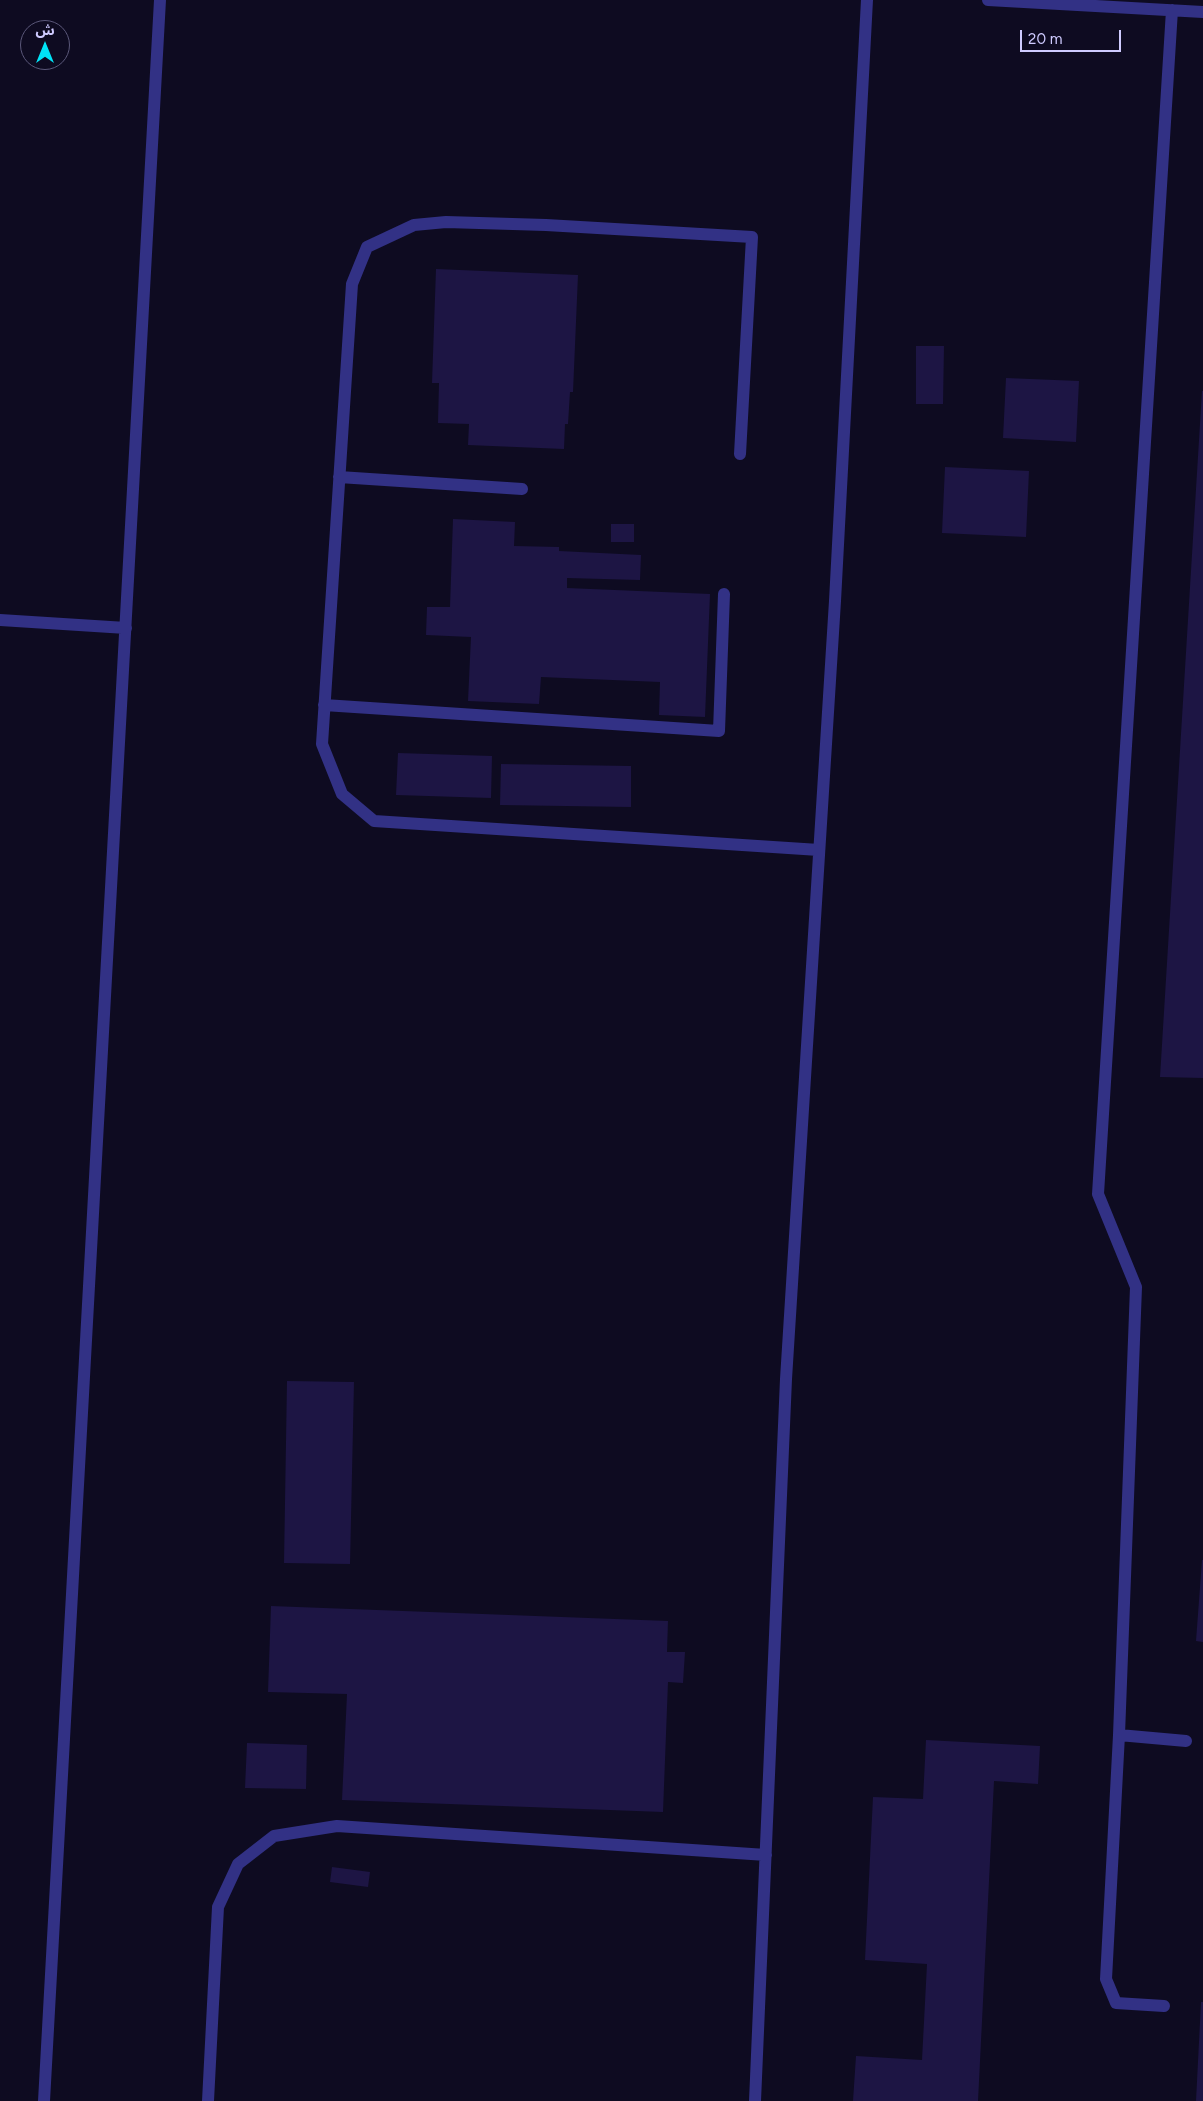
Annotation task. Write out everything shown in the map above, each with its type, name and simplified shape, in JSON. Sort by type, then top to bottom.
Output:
[{"type":"lane","points":[[44,2101],[160,0]]},
{"type":"lane","points":[[755,2101],[786,1379],[835,591],[867,0]]},
{"type":"lane","points":[[988,0],[1203,12]]},
{"type":"lane","points":[[1164,2006],[1116,2002],[1106,1979],[1119,1735],[1136,1287],[1098,1194],[1172,10]]},
{"type":"lane","points":[[740,454],[752,238],[546,225],[446,222],[414,225],[367,247],[352,284],[322,744],[342,794],[374,821],[819,850]]},
{"type":"lane","points":[[339,477],[522,490]]},
{"type":"lane","points":[[324,705],[719,731],[724,594]]},
{"type":"lane","points":[[0,620],[126,628]]},
{"type":"lane","points":[[1119,1735],[1186,1741]]},
{"type":"lane","points":[[208,2101],[218,1907],[238,1864],[274,1836],[337,1826],[766,1855]]},
{"type":"building","points":[[436,269],[578,275],[573,392],[570,392],[568,424],[565,424],[564,449],[468,445],[469,424],[438,423],[439,383],[432,383]]},
{"type":"building","points":[[916,346],[944,346],[943,404],[916,404]]},
{"type":"building","points":[[1006,378],[1079,381],[1076,442],[1003,438]]},
{"type":"building","points":[[1202,391],[1203,1078],[1160,1077]]},
{"type":"building","points":[[945,467],[1029,471],[1026,537],[942,533]]},
{"type":"building","points":[[453,519],[515,522],[514,546],[559,547],[559,551],[641,555],[640,580],[567,578],[567,588],[710,594],[705,717],[659,715],[660,682],[541,677],[539,704],[468,701],[471,637],[426,635],[427,607],[450,607]]},
{"type":"building","points":[[611,524],[634,524],[634,542],[611,542]]},
{"type":"building","points":[[398,753],[492,756],[491,798],[396,795]]},
{"type":"building","points":[[501,764],[631,766],[631,807],[500,805]]},
{"type":"building","points":[[287,1381],[354,1382],[350,1564],[284,1563]]},
{"type":"building","points":[[1203,1560],[1203,1642],[1196,1641]]},
{"type":"building","points":[[271,1606],[668,1621],[667,1652],[685,1652],[683,1683],[668,1682],[663,1812],[342,1800],[347,1694],[268,1692]]},
{"type":"building","points":[[926,1740],[1040,1746],[1038,1784],[994,1781],[978,2101],[853,2101],[856,2056],[922,2060],[927,1964],[865,1960],[873,1797],[923,1799]]},
{"type":"building","points":[[247,1743],[307,1745],[306,1789],[245,1788]]},
{"type":"building","points":[[332,1867],[370,1872],[368,1887],[330,1882]]},
{"type":"building","points":[[1201,2002],[1203,2002],[1203,2101],[1196,2101]]}]
